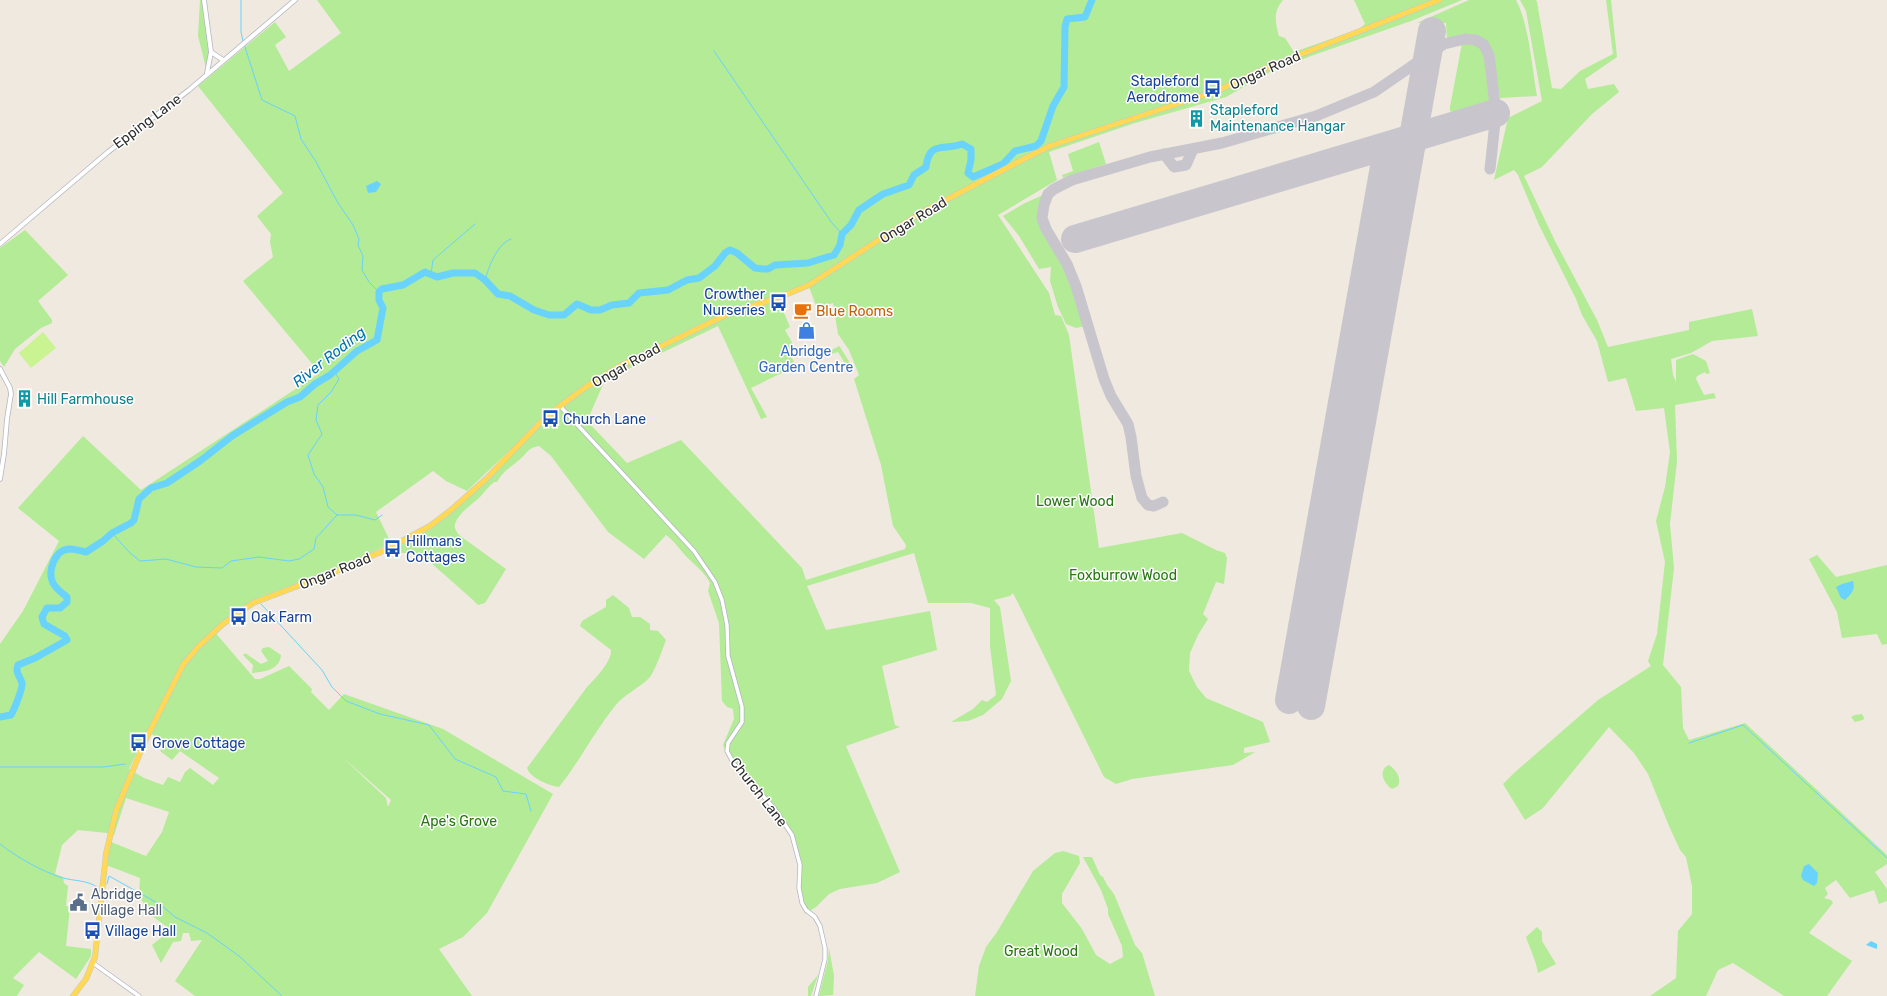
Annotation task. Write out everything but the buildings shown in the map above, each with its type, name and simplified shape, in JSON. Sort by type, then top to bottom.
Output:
[{"type":"main road","name":"Ongar Road","points":[[74,996],[86,979],[93,963],[106,854],[116,811],[149,732],[183,665],[198,647],[222,624],[253,603],[332,573],[383,551],[430,526],[451,510],[480,484],[539,424],[560,406],[613,370],[730,313],[780,297],[809,285],[919,214],[1050,146],[1219,90],[1266,68],[1440,0]]},
{"type":"street","points":[[204,0],[211,52],[207,74]]},
{"type":"street","name":"Epping Lane","points":[[0,244],[108,152],[189,90],[296,0]]},
{"type":"street","points":[[211,52],[223,60]]},
{"type":"street","points":[[0,369],[10,388],[11,394],[0,479]]},
{"type":"street","name":"Church Lane","points":[[560,406],[694,551],[715,582],[722,600],[727,625],[728,656],[740,695],[742,707],[742,722],[728,743],[727,751],[734,764],[774,808],[792,835],[800,865],[800,888],[802,903],[806,910],[815,917],[820,926],[825,948],[825,959],[816,996]]},
{"type":"street","points":[[93,963],[139,996]]},
{"type":"green space","points":[[200,0],[202,0],[209,52],[206,68],[198,36]]},
{"type":"green space","points":[[317,0],[1283,0],[1276,13],[1279,36],[1285,38],[1294,52],[1359,29],[1365,24],[1354,0],[1462,0],[1411,21],[1270,72],[1226,97],[1135,123],[1049,152],[1057,180],[998,215],[1049,293],[1055,315],[1061,316],[1069,335],[1099,548],[1182,533],[1225,553],[1227,558],[1224,584],[1216,582],[1203,614],[1208,619],[1198,635],[1190,653],[1189,671],[1197,687],[1206,698],[1263,722],[1270,742],[1244,748],[1244,753],[1255,752],[1233,765],[1132,779],[1116,784],[1104,777],[1013,593],[1010,596],[994,600],[1000,607],[1011,681],[1002,699],[983,715],[968,721],[951,722],[973,709],[982,700],[987,702],[996,695],[990,646],[990,608],[971,603],[928,603],[914,553],[807,586],[826,630],[930,611],[937,650],[882,666],[895,725],[900,727],[846,746],[900,872],[877,883],[840,889],[829,894],[816,907],[805,914],[798,893],[798,864],[790,835],[766,801],[727,756],[723,745],[734,719],[733,709],[727,707],[722,701],[719,623],[708,591],[710,583],[704,573],[670,538],[666,535],[644,559],[608,532],[551,456],[539,446],[530,449],[504,472],[497,482],[494,482],[463,512],[455,524],[459,535],[506,569],[485,603],[478,605],[430,562],[412,553],[387,553],[419,535],[452,512],[519,446],[510,450],[467,491],[446,481],[433,471],[376,512],[391,543],[351,563],[256,599],[235,611],[213,630],[255,679],[260,679],[289,666],[312,689],[311,692],[329,710],[344,694],[443,729],[553,794],[487,913],[463,937],[439,949],[472,996],[195,996],[175,981],[202,940],[191,941],[189,933],[183,933],[181,941],[173,942],[161,963],[152,945],[167,933],[167,927],[152,916],[139,896],[140,878],[106,865],[111,842],[146,856],[162,832],[169,812],[126,798],[114,835],[78,830],[62,845],[55,874],[63,877],[64,883],[68,886],[66,906],[70,907],[66,946],[91,949],[91,956],[76,979],[39,952],[13,978],[24,985],[17,996],[0,996],[0,644],[23,611],[59,541],[18,508],[83,436],[141,490],[320,373],[243,281],[273,257],[270,242],[271,234],[257,216],[283,193],[198,86],[275,22],[286,37],[275,45],[289,71],[341,33]],"holes":[[[809,287],[817,308],[833,303],[838,334],[849,350],[859,375],[854,379],[881,465],[893,526],[906,545],[905,549],[806,580],[802,568],[681,440],[627,463],[587,421],[605,380],[718,326],[761,419],[767,417],[751,388],[796,366],[789,352],[795,348],[785,330],[790,327],[784,313],[774,301],[726,315],[726,313],[759,301]],[[147,731],[166,743],[160,751],[172,760],[180,751],[219,778],[213,785],[190,768],[185,772],[180,782],[168,777],[163,785],[144,778],[129,769]],[[340,755],[391,800],[388,807],[386,798]]]},
{"type":"green space","points":[[1469,0],[1516,0],[1524,21],[1530,46],[1537,96],[1500,98],[1496,72],[1490,49],[1484,41],[1475,37],[1463,36],[1447,40],[1446,23],[1417,23]]},
{"type":"green space","points":[[1520,0],[1536,0],[1537,2],[1552,88],[1561,89],[1580,71],[1613,54],[1606,0],[1611,0],[1617,57],[1585,79],[1588,89],[1614,84],[1619,92],[1592,114],[1542,167],[1524,176],[1555,241],[1597,320],[1608,347],[1689,330],[1689,322],[1752,309],[1758,336],[1712,341],[1691,353],[1671,359],[1673,375],[1676,382],[1676,360],[1693,354],[1706,361],[1710,373],[1706,374],[1705,372],[1697,376],[1696,379],[1704,395],[1714,393],[1716,398],[1675,405],[1677,461],[1670,524],[1674,568],[1663,665],[1681,687],[1683,728],[1689,740],[1745,723],[1887,855],[1887,864],[1875,872],[1887,889],[1887,901],[1879,904],[1874,890],[1850,898],[1836,880],[1825,888],[1828,894],[1824,898],[1831,900],[1833,903],[1809,933],[1852,961],[1827,996],[1784,996],[1733,963],[1718,970],[1706,996],[1650,996],[1676,978],[1678,931],[1692,914],[1692,886],[1686,857],[1680,850],[1669,826],[1648,774],[1634,753],[1609,727],[1543,808],[1525,820],[1503,784],[1598,700],[1651,666],[1648,661],[1657,634],[1665,562],[1656,521],[1665,487],[1670,452],[1664,408],[1636,411],[1626,378],[1608,382],[1597,341],[1582,315],[1576,299],[1539,225],[1518,175],[1514,170],[1494,180],[1508,118],[1542,101],[1526,11]]},
{"type":"green space","points":[[1471,42],[1478,46],[1487,59],[1492,101],[1453,112],[1450,111],[1450,107],[1462,43]]},
{"type":"green space","points":[[1099,142],[1106,164],[1063,178],[1062,175],[1073,171],[1068,154]]},
{"type":"green space","points":[[1045,194],[1039,206],[1038,218],[1051,247],[1069,277],[1085,326],[1076,328],[1066,324],[1058,307],[1050,281],[1051,267],[1039,269],[1019,236],[1003,216],[1023,204]]},
{"type":"green space","points":[[25,230],[68,275],[38,301],[52,320],[52,323],[41,328],[15,349],[4,367],[0,361],[0,248]]},
{"type":"green space","points":[[43,332],[56,348],[31,368],[19,353]]},
{"type":"green space","points":[[839,346],[850,363],[846,365],[838,352],[831,354],[830,351]]},
{"type":"green space","points":[[1817,555],[1836,577],[1887,565],[1887,644],[1882,645],[1877,634],[1842,638],[1837,612],[1809,559]]},
{"type":"green space","points":[[613,595],[629,608],[632,617],[640,617],[650,624],[650,630],[658,631],[666,640],[650,677],[615,706],[559,787],[551,785],[536,778],[527,768],[609,659],[611,650],[580,626],[582,621],[606,607],[606,600]]},
{"type":"green space","points":[[269,647],[281,655],[278,664],[266,671],[252,673],[253,665],[243,655],[245,653],[261,664],[268,661],[261,651],[263,648]]},
{"type":"green space","points":[[1862,714],[1864,718],[1863,720],[1855,722],[1851,717],[1855,715]]},
{"type":"green space","points":[[1389,765],[1394,769],[1399,777],[1398,786],[1392,789],[1386,784],[1383,777],[1383,770]]},
{"type":"green space","name":"Great Wood","points":[[1063,851],[1079,856],[1080,863],[1062,894],[1062,903],[1082,929],[1096,955],[1110,964],[1123,957],[1122,946],[1108,914],[1108,909],[1101,890],[1083,857],[1092,857],[1100,875],[1103,877],[1114,894],[1135,945],[1142,953],[1155,996],[975,996],[979,966],[986,947],[997,932],[1033,871],[1055,853]]},
{"type":"green space","points":[[1537,927],[1542,932],[1542,941],[1556,964],[1538,973],[1526,937]]},
{"type":"green space","points":[[829,948],[834,976],[833,995],[819,996],[828,960]]},
{"type":"green space","points":[[818,975],[811,996],[808,996],[808,987]]},
{"type":"water","points":[[377,181],[381,184],[376,192],[368,193],[366,186]]},
{"type":"water","points":[[1853,581],[1854,586],[1851,593],[1845,600],[1841,598],[1836,587]]},
{"type":"water","points":[[1809,864],[1818,873],[1817,883],[1814,886],[1803,880],[1801,876],[1804,866]]},
{"type":"water","points":[[1871,941],[1877,944],[1877,949],[1866,945]]},
{"type":"waterway","points":[[241,0],[241,32],[243,41]]},
{"type":"waterway","name":"River Roding","points":[[0,717],[11,715],[20,694],[22,683],[17,672],[18,665],[35,658],[67,640],[65,636],[44,624],[42,617],[47,608],[60,608],[67,602],[67,597],[59,591],[51,578],[52,567],[56,557],[65,550],[70,549],[86,552],[112,533],[131,523],[134,520],[139,499],[151,488],[167,483],[200,461],[232,436],[287,402],[300,397],[315,384],[330,375],[357,351],[377,340],[383,308],[379,300],[379,292],[382,289],[403,285],[425,272],[437,277],[453,273],[475,273],[485,280],[498,294],[510,296],[534,310],[549,315],[564,315],[577,304],[591,310],[600,310],[612,305],[629,303],[639,293],[668,290],[687,280],[699,278],[715,266],[725,253],[730,250],[737,253],[755,268],[763,269],[768,269],[775,265],[808,263],[834,255],[840,245],[842,234],[851,225],[859,210],[883,194],[909,185],[914,175],[926,167],[930,153],[934,150],[962,144],[971,149],[971,160],[968,173],[973,177],[1003,164],[1015,151],[1036,146],[1041,141],[1053,106],[1064,87],[1065,27],[1067,19],[1085,17],[1092,0]]},
{"type":"waterway","points":[[244,44],[262,100],[295,116],[301,139],[315,160],[338,203],[353,225],[359,239],[358,245],[363,256],[362,270],[369,282],[379,292]]},
{"type":"waterway","points":[[714,51],[832,223],[842,234]]},
{"type":"waterway","points":[[431,274],[433,260],[475,224]]},
{"type":"waterway","points":[[485,280],[494,256],[498,250],[511,239]]},
{"type":"waterway","points":[[334,371],[339,379],[331,392],[318,405],[316,420],[322,434],[308,455],[314,474],[323,487],[328,507],[337,515]]},
{"type":"waterway","points":[[112,533],[129,552],[140,561],[166,559],[196,567],[222,568],[231,561],[259,557],[289,561],[299,559],[314,549],[316,538],[337,515],[356,515],[375,520],[382,515]]},
{"type":"waterway","points":[[261,604],[322,670],[332,687],[346,701],[380,714],[429,725],[455,759],[496,777],[503,791],[526,794],[531,811]]},
{"type":"waterway","points":[[1689,743],[1743,725],[1887,858]]},
{"type":"waterway","points":[[0,767],[103,767],[125,764]]},
{"type":"waterway","points":[[0,844],[22,859],[46,872],[63,878],[89,883],[97,887]]},
{"type":"waterway","points":[[107,884],[109,876],[161,905],[175,917],[207,933],[239,956],[282,996]]},
{"type":"taxiway","points":[[1163,502],[1154,506],[1148,505],[1142,498],[1136,476],[1128,424],[1111,396],[1104,379],[1076,286],[1067,264],[1046,229],[1042,218],[1044,205],[1048,194],[1054,189],[1072,180],[1150,157],[1222,143],[1316,116],[1374,92],[1444,44],[1465,39],[1476,40],[1484,45],[1489,55],[1496,113],[1490,169]]},
{"type":"taxiway","points":[[1412,66],[1418,63],[1421,64],[1426,70]]},
{"type":"taxiway","points":[[1164,154],[1174,167],[1186,165],[1193,149]]},
{"type":"runway","points":[[1311,706],[1432,31]]},
{"type":"runway","points":[[1075,239],[1496,113]]},
{"type":"runway","points":[[1289,700],[1387,150]]},
{"type":"place","name":"Stapleford Aerodrome","points":[[1212,89]]},
{"type":"place","name":"Stapleford Maintenance Hangar","points":[[1197,118]]},
{"type":"place","name":"Crowther Nurseries","points":[[778,302]]},
{"type":"place","name":"Blue Rooms","points":[[803,311]]},
{"type":"place","name":"Abridge Garden Centre","points":[[806,331]]},
{"type":"place","name":"Hill Farmhouse","points":[[24,399]]},
{"type":"place","name":"Church Lane","points":[[550,419]]},
{"type":"place","name":"Hillmans Cottages","points":[[393,549]]},
{"type":"place","name":"Oak Farm","points":[[238,617]]},
{"type":"place","name":"Grove Cottage","points":[[139,743]]},
{"type":"place","name":"Abridge Village Hall","points":[[78,902]]},
{"type":"place","name":"Village Hall","points":[[92,931]]},
{"type":"park label","name":"Lower Wood","points":[[1075,501]]},
{"type":"park label","name":"Foxburrow Wood","points":[[1123,575]]},
{"type":"park label","name":"Ape's Grove","points":[[459,821]]}]
